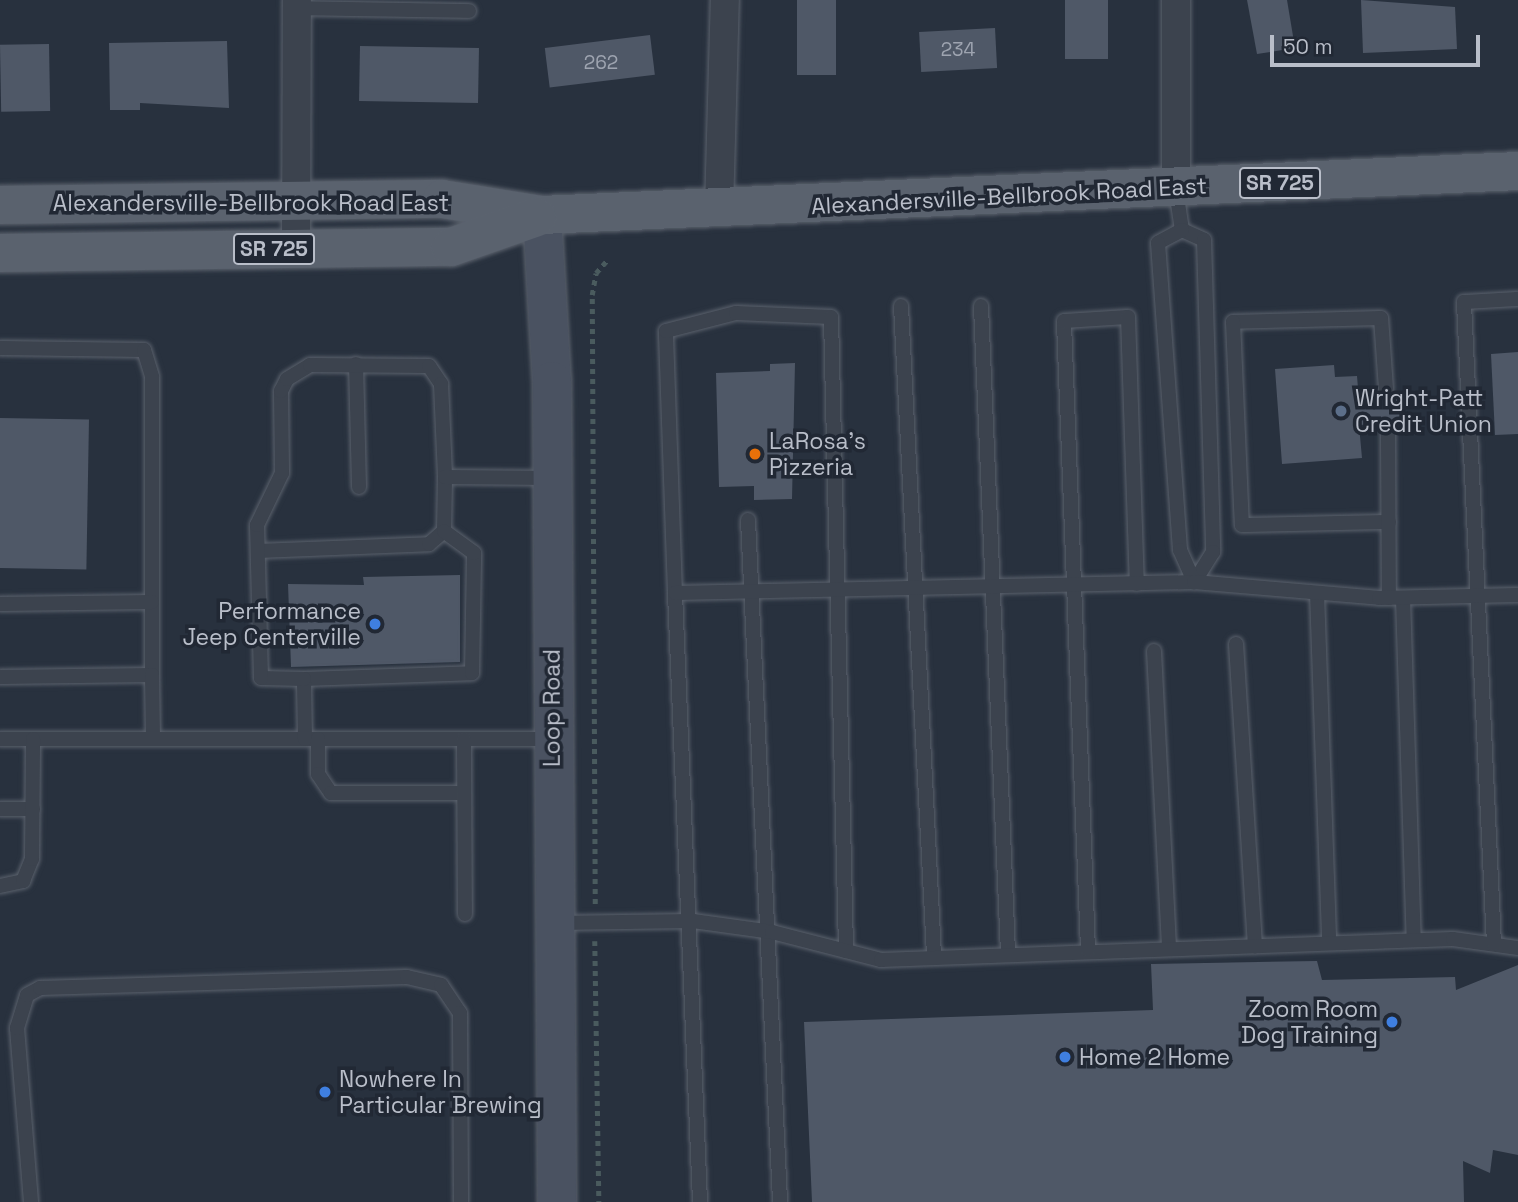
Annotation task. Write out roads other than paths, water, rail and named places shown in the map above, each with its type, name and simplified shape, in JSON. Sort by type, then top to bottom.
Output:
[{"type":"main road","name":"Alexandersville-Bellbrook Road East","points":[[0,205],[442,199],[542,215],[1176,189],[1518,171]]},
{"type":"main road","name":"Alexandersville-Bellbrook Road East","points":[[0,253],[451,247],[542,215]]},
{"type":"street","points":[[719,209],[725,0]]},
{"type":"street","points":[[1175,0],[1176,189]]},
{"type":"street","points":[[296,249],[294,199],[297,4]]},
{"type":"street","name":"Loop Road","points":[[542,215],[552,478],[557,1202]]},
{"type":"lane","points":[[297,4],[469,11]]},
{"type":"lane","points":[[1176,189],[1182,230]]},
{"type":"lane","points":[[1182,230],[1158,243],[1180,550],[1194,582]]},
{"type":"lane","points":[[1182,230],[1204,240],[1213,552],[1194,582]]},
{"type":"lane","points":[[1494,944],[1464,302],[1518,299]]},
{"type":"lane","points":[[901,306],[912,588],[934,956]]},
{"type":"lane","points":[[981,306],[1008,952]]},
{"type":"lane","points":[[700,1202],[692,921],[675,593],[666,331],[736,313],[831,317],[833,590],[846,951]]},
{"type":"lane","points":[[1088,950],[1077,585],[1064,321],[1128,317],[1138,584]]},
{"type":"lane","points":[[1386,388],[1381,317],[1233,321],[1242,524],[1389,522]]},
{"type":"lane","points":[[0,348],[144,350],[152,377],[153,739]]},
{"type":"lane","points":[[417,363],[438,373],[445,477],[443,531],[474,553],[472,673],[261,678],[258,551],[260,509],[282,473],[281,391],[286,379],[310,365],[417,363]]},
{"type":"lane","points":[[356,364],[359,487]]},
{"type":"lane","points":[[1388,430],[1389,522],[1396,598],[1414,940]]},
{"type":"lane","points":[[445,477],[552,478]]},
{"type":"lane","points":[[748,520],[772,932],[780,1202]]},
{"type":"lane","points":[[258,551],[417,547],[443,531]]},
{"type":"lane","points":[[675,593],[1194,582],[1396,598],[1518,595]]},
{"type":"lane","points":[[1317,593],[1329,943]]},
{"type":"lane","points":[[0,604],[152,602]]},
{"type":"lane","points":[[1236,644],[1255,946]]},
{"type":"lane","points":[[1154,651],[1169,948]]},
{"type":"lane","points":[[0,677],[152,675]]},
{"type":"lane","points":[[304,678],[318,774],[331,793],[464,793]]},
{"type":"lane","points":[[0,739],[552,739]]},
{"type":"lane","points":[[0,886],[23,881],[29,871],[33,809],[33,739]]},
{"type":"lane","points":[[464,739],[465,914]]},
{"type":"lane","points":[[0,809],[33,809]]},
{"type":"lane","points":[[553,923],[692,921],[772,932],[881,960],[1008,952],[1414,940],[1494,944],[1518,948]]},
{"type":"lane","points":[[31,1202],[17,1028],[27,995],[40,988],[407,977],[441,985],[460,1013],[461,1202]]},
{"type":"place","name":"Wright-Patt Credit Union","points":[[1341,411]]},
{"type":"place","name":"LaRosa's Pizzeria","points":[[755,454]]},
{"type":"place","name":"Performance Jeep Centerville","points":[[375,624]]},
{"type":"place","name":"Zoom Room Dog Training","points":[[1392,1022]]},
{"type":"place","name":"Home 2 Home","points":[[1065,1057]]},
{"type":"place","name":"Nowhere In Particular Brewing","points":[[325,1092]]}]
